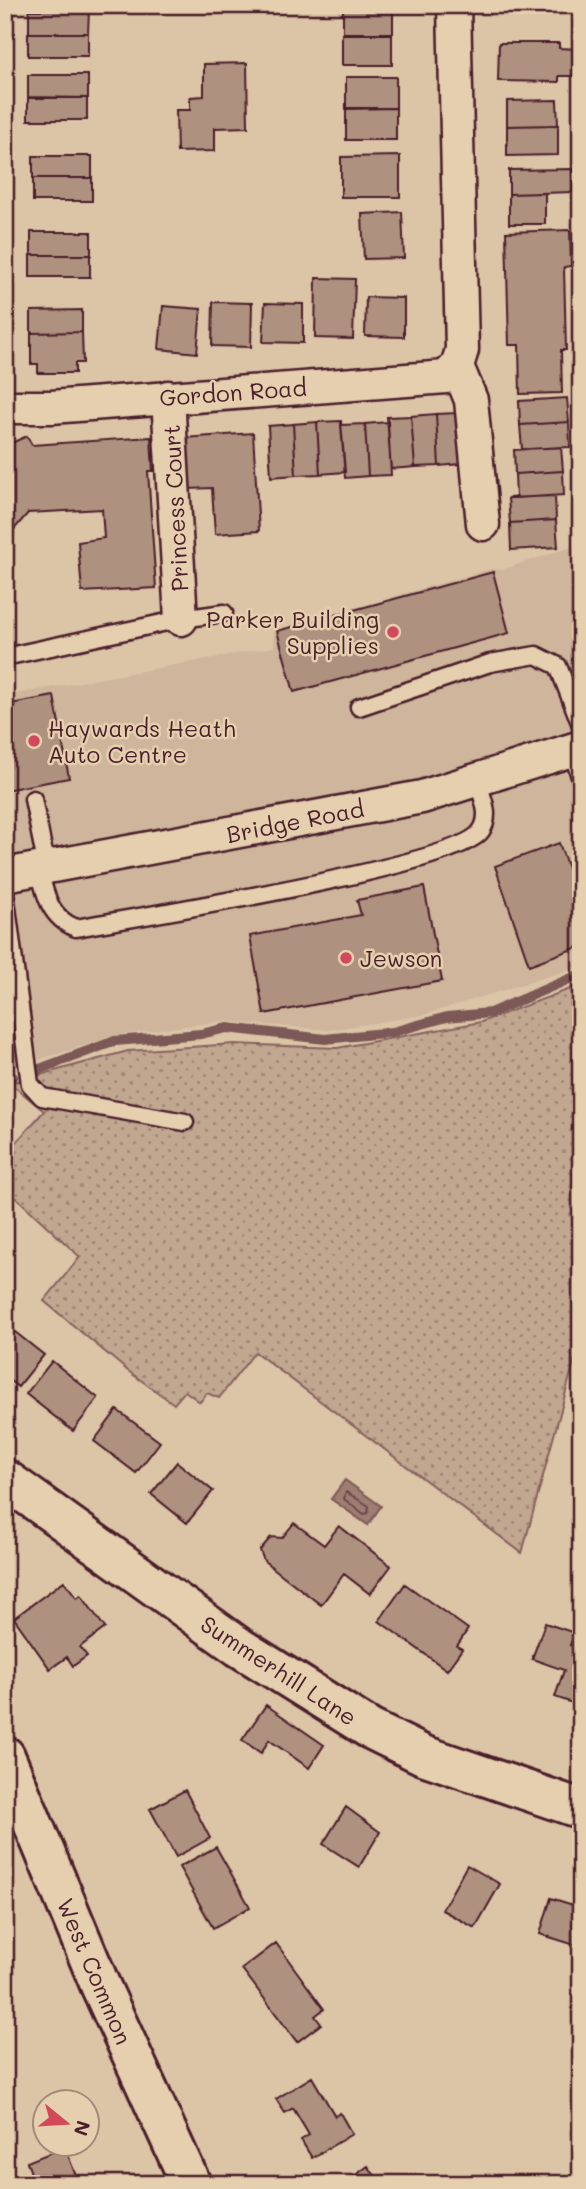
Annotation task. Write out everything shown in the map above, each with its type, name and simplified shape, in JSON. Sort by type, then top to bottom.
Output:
[{"type":"street","points":[[454,5],[462,350],[457,366],[471,400],[483,524]]},
{"type":"street","name":"Gordon Road","points":[[5,407],[51,407],[446,377],[457,366]]},
{"type":"street","name":"Princess Court","points":[[168,397],[181,619]]},
{"type":"street","name":"Bridge Road","points":[[5,875],[422,797],[477,780],[578,741]]},
{"type":"street","name":"Summerhill Lane","points":[[5,1479],[239,1647],[370,1729],[423,1755],[581,1809]]},
{"type":"street","name":"West Common","points":[[5,1756],[100,1985],[191,2184]]},
{"type":"lane","points":[[14,655],[181,619],[224,613]]},
{"type":"lane","points":[[359,707],[490,663],[536,655],[558,666],[578,741],[581,780]]},
{"type":"lane","points":[[33,799],[46,899],[62,923],[76,928],[335,880],[446,851],[480,833],[487,816],[477,780]]},
{"type":"lane","points":[[5,892],[30,1084],[42,1097],[185,1122]]},
{"type":"shaded area","points":[[581,544],[581,966],[423,1015],[329,1030],[223,1021],[118,1035],[5,1070],[5,696],[274,647],[274,631],[491,569],[501,570]]},
{"type":"shaded area","points":[[581,985],[581,1336],[522,1553],[255,1352],[219,1398],[207,1393],[200,1402],[185,1391],[174,1404],[128,1371],[44,1301],[80,1257],[5,1187],[5,1155],[44,1111],[10,1083],[128,1051],[235,1044],[337,1048],[481,1022]]},
{"type":"water","points":[[345,1480],[381,1506],[368,1525],[331,1499]]},
{"type":"building","points":[[343,5],[393,5],[393,33],[343,33]]},
{"type":"building","points":[[29,10],[89,10],[88,33],[29,33]]},
{"type":"building","points":[[28,33],[88,33],[88,56],[28,56]]},
{"type":"building","points":[[342,34],[392,34],[392,65],[342,65]]},
{"type":"building","points":[[499,43],[559,43],[559,48],[578,49],[578,76],[559,76],[559,82],[498,81]]},
{"type":"building","points":[[247,63],[248,127],[215,128],[215,151],[177,152],[176,110],[190,110],[190,97],[204,96],[204,64]]},
{"type":"building","points":[[28,75],[88,75],[88,98],[28,97]]},
{"type":"building","points":[[346,77],[396,77],[396,108],[346,108]]},
{"type":"building","points":[[28,98],[87,98],[87,120],[28,120]]},
{"type":"building","points":[[557,100],[558,125],[507,126],[507,101]]},
{"type":"building","points":[[396,108],[396,140],[346,140],[346,109]]},
{"type":"building","points":[[558,125],[558,155],[507,156],[507,126]]},
{"type":"building","points":[[33,156],[92,156],[92,178],[33,178]]},
{"type":"building","points":[[400,156],[400,197],[341,197],[341,157]]},
{"type":"building","points":[[572,169],[573,192],[509,194],[509,170]]},
{"type":"building","points":[[33,178],[92,178],[92,201],[33,201]]},
{"type":"building","points":[[545,193],[545,224],[509,224],[509,194]]},
{"type":"building","points":[[402,212],[404,258],[364,259],[362,214]]},
{"type":"building","points":[[570,230],[571,266],[564,267],[566,350],[561,350],[562,393],[520,394],[519,345],[509,345],[506,232]]},
{"type":"building","points":[[31,232],[91,232],[91,255],[31,255]]},
{"type":"building","points":[[30,255],[90,255],[90,277],[30,277]]},
{"type":"building","points":[[316,278],[355,279],[353,339],[315,338]]},
{"type":"building","points":[[366,297],[404,298],[404,337],[365,336]]},
{"type":"building","points":[[213,302],[252,303],[251,347],[212,346]]},
{"type":"building","points":[[265,303],[303,304],[303,343],[263,342]]},
{"type":"building","points":[[163,306],[201,309],[197,353],[159,349]]},
{"type":"building","points":[[82,310],[82,332],[31,333],[31,311]]},
{"type":"building","points":[[82,332],[83,363],[75,363],[75,373],[38,373],[38,364],[31,364],[31,333]]},
{"type":"building","points":[[567,398],[569,422],[520,425],[519,401]]},
{"type":"building","points":[[458,413],[461,464],[439,466],[436,414]]},
{"type":"building","points":[[436,414],[439,466],[415,467],[411,416]]},
{"type":"building","points":[[411,416],[415,467],[391,469],[387,417]]},
{"type":"building","points":[[341,421],[345,472],[320,474],[317,422]]},
{"type":"building","points":[[317,422],[320,474],[296,475],[293,424]]},
{"type":"building","points":[[388,422],[391,475],[368,476],[365,424]]},
{"type":"building","points":[[569,422],[570,447],[522,449],[520,425]]},
{"type":"building","points":[[293,424],[296,475],[271,477],[268,426]]},
{"type":"building","points":[[365,424],[368,476],[345,478],[341,425]]},
{"type":"building","points":[[253,433],[259,531],[215,534],[212,488],[188,489],[184,438]]},
{"type":"building","points":[[27,436],[32,445],[151,437],[153,471],[148,471],[156,588],[82,592],[78,542],[104,538],[102,509],[28,513],[5,540],[5,446]]},
{"type":"building","points":[[561,447],[563,471],[515,474],[514,450]]},
{"type":"building","points":[[563,471],[564,495],[516,498],[515,474]]},
{"type":"building","points":[[555,496],[556,520],[510,523],[508,498]]},
{"type":"building","points":[[556,520],[558,547],[511,550],[510,523]]},
{"type":"building","name":"Parker Building Supplies","points":[[493,572],[509,633],[294,692],[277,631]]},
{"type":"building","name":"Haywards Heath Auto Centre","points":[[54,696],[69,778],[5,790],[5,705]]},
{"type":"building","points":[[559,843],[581,904],[581,946],[529,965],[495,866]]},
{"type":"building","name":"Jewson","points":[[424,887],[442,981],[264,1014],[250,936],[361,915],[357,900]]},
{"type":"building","points":[[5,1324],[44,1355],[18,1387],[5,1377]]},
{"type":"building","points":[[52,1361],[98,1398],[73,1431],[26,1394]]},
{"type":"building","points":[[117,1410],[160,1442],[136,1473],[94,1441]]},
{"type":"building","points":[[177,1462],[213,1491],[187,1523],[151,1494]]},
{"type":"building","points":[[294,1523],[324,1545],[339,1526],[391,1566],[370,1594],[344,1574],[321,1605],[264,1561],[260,1550],[271,1537],[282,1538]]},
{"type":"building","points":[[64,1581],[77,1598],[81,1595],[105,1628],[80,1647],[87,1656],[73,1666],[67,1657],[50,1669],[14,1618]]},
{"type":"building","points":[[405,1584],[468,1629],[457,1646],[462,1649],[447,1670],[379,1621]]},
{"type":"building","points":[[545,1623],[575,1633],[570,1645],[581,1648],[581,1706],[555,1697],[564,1670],[532,1659]]},
{"type":"building","points":[[266,1705],[324,1745],[309,1768],[269,1740],[261,1753],[242,1740]]},
{"type":"building","points":[[185,1790],[210,1838],[176,1857],[150,1809]]},
{"type":"building","points":[[346,1807],[380,1832],[359,1867],[323,1844]]},
{"type":"building","points":[[216,1847],[250,1907],[213,1928],[179,1867]]},
{"type":"building","points":[[467,1865],[500,1884],[475,1928],[442,1910]]},
{"type":"building","points":[[577,1892],[581,1893],[581,1947],[540,1934],[551,1898],[573,1905]]},
{"type":"building","points":[[276,1943],[324,2009],[315,2016],[321,2024],[297,2042],[242,1969]]},
{"type":"building","points":[[312,2077],[335,2116],[340,2113],[352,2134],[312,2158],[301,2140],[309,2135],[293,2108],[285,2113],[276,2099]]},
{"type":"building","points":[[37,2158],[69,2158],[79,2184],[35,2184],[27,2162]]},
{"type":"building","points":[[368,2166],[381,2184],[344,2184]]},
{"type":"waterway","points":[[37,1070],[115,1041],[201,1034],[227,1028],[325,1039],[393,1032],[447,1017],[490,1013],[581,974]]},
{"type":"waterway","points":[[5,1078],[13,1077]]},
{"type":"place","name":"Parker Building Supplies","points":[[393,632]]},
{"type":"place","name":"Haywards Heath Auto Centre","points":[[34,741]]},
{"type":"place","name":"Jewson","points":[[346,958]]}]
